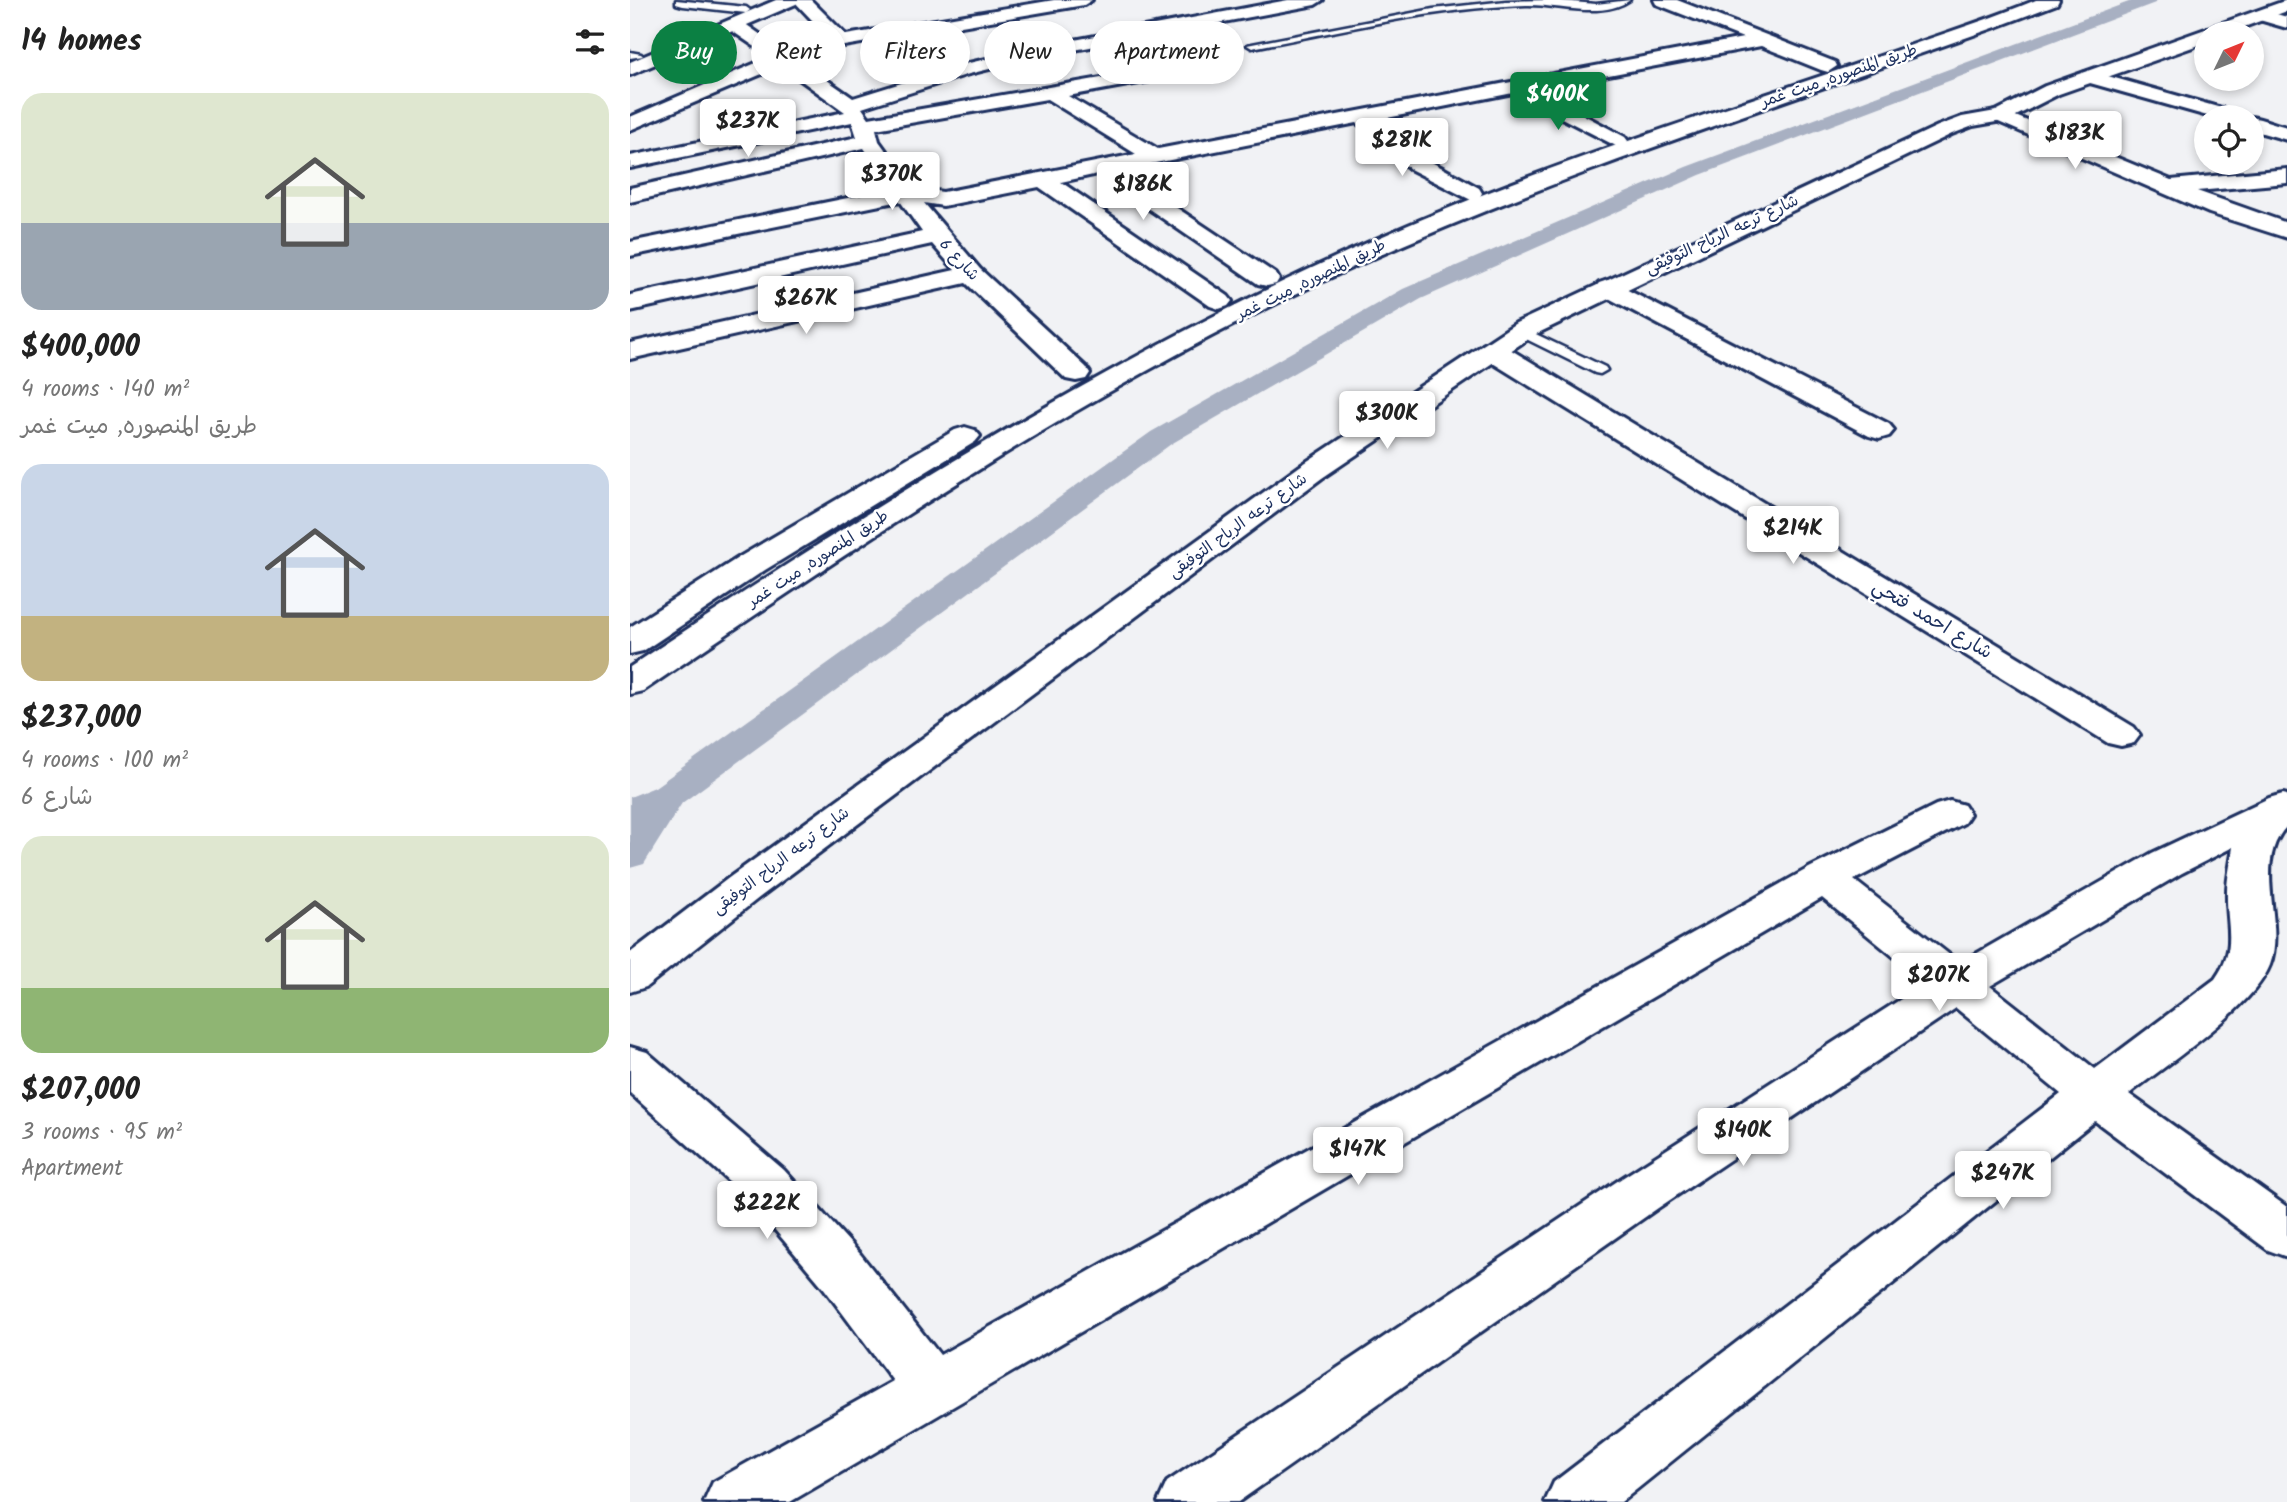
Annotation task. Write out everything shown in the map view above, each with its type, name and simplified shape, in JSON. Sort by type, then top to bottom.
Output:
[{"type":"main road","points":[[632,60],[790,0]]},
{"type":"main road","points":[[801,0],[822,21]]},
{"type":"main road","points":[[989,0],[1008,12]]},
{"type":"main road","points":[[846,40],[1084,0]]},
{"type":"main road","points":[[1108,21],[1227,0]]},
{"type":"main road","points":[[1198,21],[1315,0]]},
{"type":"main road","points":[[1671,3],[1717,0]]},
{"type":"main road","name":"طريق المنصوره, ميت غمر","points":[[1064,380],[1219,301],[1381,227],[2019,0]]},
{"type":"main road","name":"طريق المنصوره, ميت غمر","points":[[630,683],[785,579],[1106,381],[1273,296],[1444,218],[2051,0]]},
{"type":"main road","points":[[1060,2],[1059,9],[1081,19]]},
{"type":"main road","points":[[1671,3],[1828,66]]},
{"type":"main road","points":[[2246,21],[2287,5]]},
{"type":"main road","points":[[2262,15],[2287,23]]},
{"type":"main road","points":[[837,21],[850,19]]},
{"type":"main road","points":[[630,249],[905,193],[943,199],[1763,40]]},
{"type":"main road","name":"شارع ترعه الرياح التوفيقى","points":[[630,976],[756,878],[1311,472],[1521,331],[1945,130],[1969,121],[2001,116],[2052,90],[2194,41]]},
{"type":"main road","points":[[630,195],[860,122],[962,70],[1090,42]]},
{"type":"main road","points":[[630,124],[751,68]]},
{"type":"main road","points":[[2090,77],[2194,106]]},
{"type":"main road","name":"شارع 6","points":[[814,84],[860,122],[936,236],[1064,380]]},
{"type":"main road","points":[[630,162],[1102,84]]},
{"type":"main road","points":[[1516,87],[1618,141]]},
{"type":"main road","points":[[1051,93],[1155,156]]},
{"type":"main road","points":[[2264,119],[2287,112]]},
{"type":"main road","points":[[2001,116],[2217,208],[2287,231]]},
{"type":"main road","points":[[1362,117],[1418,164],[1471,193]]},
{"type":"main road","points":[[2264,126],[2287,134]]},
{"type":"main road","points":[[1101,167],[1267,279]]},
{"type":"main road","points":[[2165,187],[2287,176]]},
{"type":"main road","points":[[1042,179],[1219,301]]},
{"type":"main road","points":[[630,303],[936,236]]},
{"type":"main road","points":[[630,351],[971,274]]},
{"type":"main road","points":[[1608,288],[1879,430]]},
{"type":"main road","name":"شارع احمد فتحي","points":[[1493,351],[2121,735]]},
{"type":"main road","points":[[1064,380],[1106,381]]},
{"type":"main road","name":"طريق المنصوره, ميت غمر","points":[[630,643],[753,563],[983,426]]},
{"type":"main road","points":[[1188,1502],[1640,1194],[1957,985],[2167,863],[2285,805]]},
{"type":"main road","points":[[1575,1502],[2231,990],[2247,967],[2253,947],[2248,891],[2250,864],[2261,829],[2285,805]]},
{"type":"main road","points":[[734,1502],[1825,878],[1950,814]]},
{"type":"main road","points":[[1825,878],[2095,1095],[2287,1235]]},
{"type":"main road","points":[[630,1065],[766,1184],[842,1271],[933,1389]]},
{"type":"lane","points":[[681,0],[679,2],[753,12]]},
{"type":"lane","points":[[1252,45],[1488,3],[1553,3],[1590,7],[1626,0]]},
{"type":"lane","points":[[1521,331],[1600,370]]},
{"type":"waterway","points":[[668,795],[1161,438],[1412,294],[1693,171],[2149,0]]},
{"type":"waterway","points":[[630,812],[668,795]]},
{"type":"waterway","points":[[630,855],[668,795]]}]
